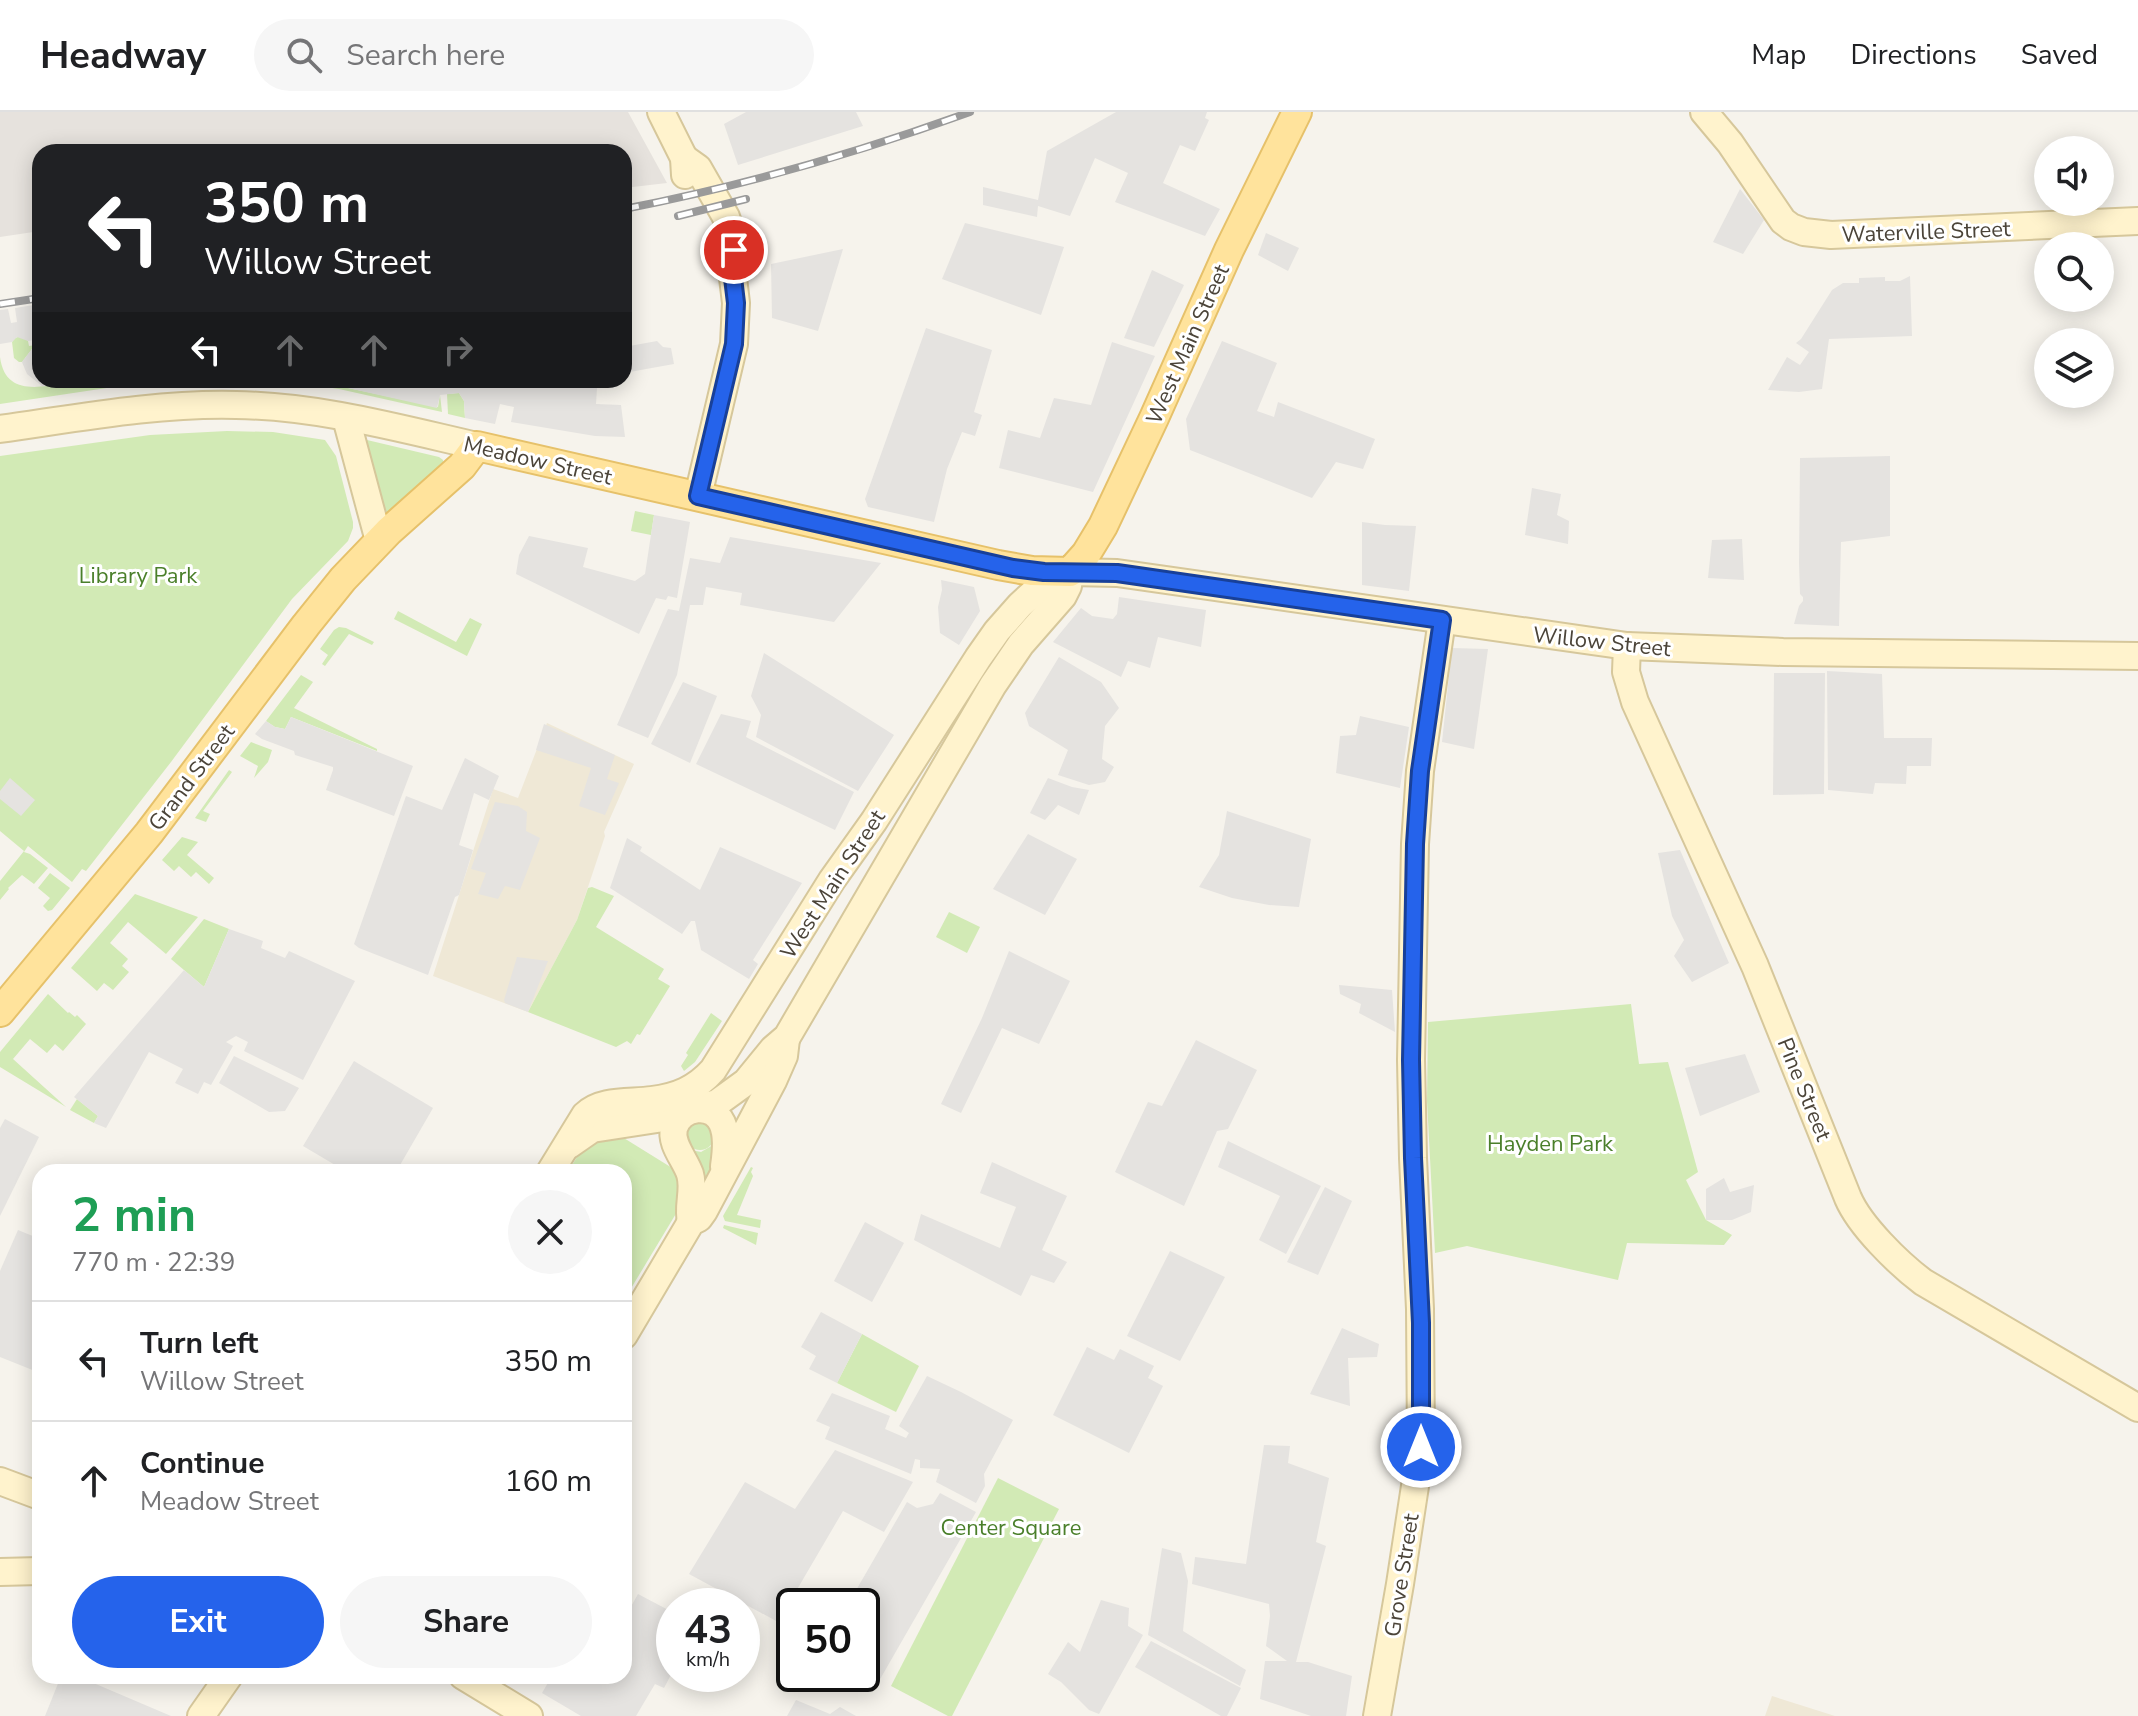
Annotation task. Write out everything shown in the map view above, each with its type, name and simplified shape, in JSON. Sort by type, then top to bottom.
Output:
[{"type":"main road","points":[[661,112],[684,158],[698,168],[731,227],[735,243],[731,261],[736,303],[734,344],[698,496]]},
{"type":"main road","name":"West Main Street","points":[[566,1147],[584,1133],[611,1125],[657,1119],[690,1100],[722,1057],[832,880],[874,821],[988,643],[1044,583],[1070,572],[1086,554],[1103,526],[1229,250],[1297,112]]},
{"type":"main road","name":"Waterville Street","points":[[1704,112],[1730,143],[1783,221],[1797,230],[1867,234],[2138,221]]},
{"type":"main road","name":"Meadow Street","points":[[0,429],[207,405],[270,407],[346,418],[477,446],[998,565],[1032,571],[1070,572]]},
{"type":"main road","points":[[346,418],[379,541]]},
{"type":"main road","name":"Grand Street","points":[[0,1012],[118,872],[354,566],[462,466],[477,446]]},
{"type":"main road","name":"West Main Street","points":[[555,1164],[585,1115],[595,1107],[649,1101],[717,1103],[741,1087],[787,1037],[993,685],[1021,644],[1063,596],[1070,572]]},
{"type":"main road","name":"Willow Street","points":[[1070,572],[1117,573],[1627,646],[1822,653],[2138,656]]},
{"type":"main road","name":"Grove Street","points":[[1377,1716],[1421,1447],[1421,1323],[1411,1060],[1415,833],[1420,771],[1442,620]]},
{"type":"main road","name":"Pine Street","points":[[1627,646],[1626,672],[1635,702],[1755,966],[1857,1215],[1923,1282],[2138,1408]]},
{"type":"main road","name":"West Main Street","points":[[632,1322],[691,1222],[701,1215],[717,1188],[780,1068],[787,1037]]},
{"type":"main road","points":[[691,1222],[689,1173],[674,1139],[674,1129],[690,1100],[719,1118],[723,1125],[725,1159],[717,1188]]},
{"type":"main road","points":[[611,1125],[629,1128],[684,1160]]},
{"type":"main road","points":[[0,1481],[32,1493]]},
{"type":"main road","points":[[0,1572],[32,1571]]},
{"type":"main road","points":[[201,1716],[223,1684]]},
{"type":"main road","points":[[476,1684],[529,1716]]},
{"type":"shaded area","points":[[0,112],[628,112],[667,183],[632,187],[632,144],[32,144],[32,232],[0,237]]},
{"type":"shaded area","points":[[746,112],[856,112],[863,126],[738,165],[724,124]]},
{"type":"shaded area","points":[[1116,112],[1207,112],[1205,118],[1209,120],[1195,151],[1180,145],[1163,183],[1220,209],[1205,236],[1115,202],[1128,173],[1095,158],[1070,216],[1038,206],[1037,217],[983,205],[983,187],[1038,200],[1047,151]]},
{"type":"shaded area","points":[[1740,189],[1764,220],[1743,254],[1713,242]]},
{"type":"shaded area","points":[[965,223],[1064,247],[1041,315],[942,279]]},
{"type":"shaded area","points":[[1266,233],[1299,248],[1288,271],[1258,255]]},
{"type":"shaded area","points":[[843,249],[818,331],[772,318],[771,264]]},
{"type":"shaded area","points":[[1152,270],[1184,285],[1154,347],[1124,338]]},
{"type":"shaded area","points":[[1910,276],[1912,336],[1829,339],[1822,389],[1799,392],[1768,390],[1787,357],[1800,365],[1809,352],[1796,343],[1832,290],[1843,283],[1859,283],[1859,278],[1885,277],[1885,281],[1900,281]]},
{"type":"shaded area","points":[[32,305],[32,340],[17,337],[12,342],[0,344],[0,310],[8,309],[11,323],[17,322],[15,308]]},
{"type":"shaded area","points":[[926,328],[992,350],[974,412],[982,415],[975,436],[962,432],[947,469],[934,522],[868,507],[865,499]]},
{"type":"shaded area","points":[[657,341],[663,347],[671,348],[674,364],[632,372],[632,346]]},
{"type":"shaded area","points":[[1222,341],[1277,363],[1257,411],[1274,417],[1278,402],[1375,439],[1363,469],[1336,462],[1312,498],[1190,450],[1186,419]]},
{"type":"shaded area","points":[[1112,342],[1155,356],[1093,492],[999,468],[1008,430],[1040,438],[1054,398],[1091,405]]},
{"type":"shaded area","points":[[32,349],[32,378],[27,374],[22,362]]},
{"type":"shaded area","points":[[348,388],[597,388],[596,404],[621,405],[625,437],[595,436],[511,422],[514,407],[500,404],[495,424],[465,418],[464,401],[459,393],[440,395],[437,408]]},
{"type":"shaded area","points":[[1890,456],[1890,536],[1841,542],[1839,626],[1794,624],[1803,601],[1799,563],[1800,458]]},
{"type":"shaded area","points":[[1532,488],[1561,494],[1557,515],[1569,521],[1568,544],[1525,535]]},
{"type":"shaded area","points":[[654,515],[690,522],[677,598],[656,598],[639,634],[516,574],[519,555],[529,536],[588,548],[583,567],[635,581],[645,574]]},
{"type":"shaded area","points":[[1362,522],[1416,526],[1409,591],[1362,585]]},
{"type":"shaded area","points":[[730,537],[881,563],[834,622],[740,605],[742,593],[706,587],[703,605],[690,605],[677,675],[648,738],[617,725],[668,609],[679,611],[690,558],[720,563]]},
{"type":"shaded area","points":[[1742,539],[1744,580],[1708,578],[1712,540]]},
{"type":"shaded area","points":[[941,580],[974,587],[980,611],[959,645],[940,633],[938,607]]},
{"type":"shaded area","points":[[1119,597],[1206,610],[1201,647],[1158,637],[1150,668],[1128,661],[1121,677],[1053,642],[1081,608],[1092,616],[1113,619],[1117,614]]},
{"type":"shaded area","points":[[1452,648],[1488,649],[1474,749],[1442,742]]},
{"type":"shaded area","points":[[764,653],[894,735],[858,791],[756,737],[761,715],[751,696]]},
{"type":"shaded area","points":[[1059,657],[1101,682],[1119,708],[1105,726],[1102,759],[1114,767],[1105,782],[1089,785],[1058,775],[1068,750],[1029,726],[1025,713]]},
{"type":"shaded area","points":[[1827,671],[1882,674],[1884,738],[1932,738],[1931,766],[1907,766],[1906,784],[1875,783],[1873,794],[1828,790]]},
{"type":"shaded area","points":[[1774,673],[1825,673],[1824,794],[1773,795]]},
{"type":"shaded area","points":[[683,682],[717,696],[690,763],[651,744]]},
{"type":"shaded area","points":[[721,714],[751,721],[746,737],[854,792],[835,830],[696,764]]},
{"type":"shaded area","points":[[1360,716],[1409,727],[1400,788],[1336,773],[1340,736],[1356,735]]},
{"type":"shaded area","points":[[291,717],[413,766],[394,816],[326,790],[333,767],[295,755],[294,751],[255,734],[266,721],[285,729]]},
{"type":"shaded area","points":[[547,723],[634,764],[604,832],[577,920],[528,1012],[433,976],[493,789],[518,798]]},
{"type":"shaded area","points":[[544,724],[615,755],[607,779],[619,783],[605,815],[579,806],[591,768],[536,750]]},
{"type":"shaded area","points":[[465,758],[499,776],[489,800],[474,793],[459,845],[473,850],[428,975],[354,944],[406,796],[442,810]]},
{"type":"shaded area","points":[[10,778],[35,800],[21,816],[0,799],[0,791]]},
{"type":"shaded area","points":[[1048,778],[1089,790],[1079,815],[1058,805],[1045,820],[1030,813]]},
{"type":"shaded area","points":[[495,802],[518,806],[527,812],[526,831],[540,838],[520,890],[505,886],[498,899],[478,894],[486,873],[471,869]]},
{"type":"shaded area","points":[[1227,811],[1311,839],[1299,907],[1232,898],[1199,887],[1219,855]]},
{"type":"shaded area","points":[[1028,834],[1077,859],[1045,915],[993,889]]},
{"type":"shaded area","points":[[627,838],[642,847],[640,851],[700,890],[720,847],[802,883],[753,960],[758,964],[749,979],[701,950],[695,921],[691,921],[682,934],[610,888]]},
{"type":"shaded area","points":[[1680,850],[1729,963],[1692,982],[1674,956],[1684,940],[1672,916],[1658,853]]},
{"type":"shaded area","points":[[229,929],[263,941],[261,948],[285,958],[289,951],[355,981],[303,1080],[244,1051],[248,1042],[236,1036],[226,1042],[233,1046],[211,1085],[204,1082],[198,1094],[175,1083],[183,1069],[149,1052],[106,1128],[94,1123],[98,1116],[74,1097],[184,970],[204,987]]},
{"type":"shaded area","points":[[1009,951],[1070,981],[1039,1044],[1002,1028],[961,1113],[941,1104],[982,1018]]},
{"type":"shaded area","points":[[517,957],[548,961],[528,1012],[504,1000]]},
{"type":"shaded area","points":[[1339,985],[1392,990],[1395,1032],[1359,1013],[1361,1004],[1340,994]]},
{"type":"shaded area","points":[[1196,1040],[1257,1070],[1228,1129],[1217,1131],[1184,1206],[1115,1172],[1148,1102],[1162,1106]]},
{"type":"shaded area","points":[[1745,1054],[1760,1092],[1700,1116],[1685,1068]]},
{"type":"shaded area","points":[[234,1056],[299,1088],[285,1111],[269,1112],[219,1083]]},
{"type":"shaded area","points":[[354,1061],[433,1108],[401,1164],[333,1164],[303,1146]]},
{"type":"shaded area","points":[[5,1119],[39,1137],[0,1216],[0,1128]]},
{"type":"shaded area","points":[[1228,1141],[1321,1186],[1286,1254],[1259,1240],[1280,1196],[1218,1167]]},
{"type":"shaded area","points":[[992,1162],[1067,1196],[1042,1250],[1067,1262],[1054,1283],[1031,1275],[1021,1296],[914,1240],[921,1214],[1000,1248],[1016,1207],[980,1193]]},
{"type":"shaded area","points":[[1724,1178],[1730,1192],[1754,1185],[1751,1212],[1732,1220],[1706,1220],[1706,1189]]},
{"type":"shaded area","points":[[1325,1187],[1352,1201],[1318,1275],[1287,1262]]},
{"type":"shaded area","points":[[865,1222],[904,1243],[872,1302],[834,1281]]},
{"type":"shaded area","points":[[18,1230],[32,1236],[32,1370],[0,1357],[0,1271]]},
{"type":"shaded area","points":[[1170,1251],[1225,1277],[1180,1361],[1127,1336]]},
{"type":"shaded area","points":[[821,1312],[862,1334],[837,1383],[809,1369],[816,1356],[801,1347]]},
{"type":"shaded area","points":[[1342,1328],[1379,1344],[1377,1357],[1348,1358],[1350,1406],[1310,1394]]},
{"type":"shaded area","points":[[1087,1347],[1114,1360],[1120,1349],[1154,1366],[1148,1378],[1163,1386],[1129,1453],[1053,1415]]},
{"type":"shaded area","points":[[927,1376],[1013,1420],[984,1474],[985,1486],[976,1503],[936,1482],[940,1469],[920,1468],[920,1460],[915,1459],[911,1474],[825,1439],[830,1427],[816,1421],[832,1393],[890,1416],[885,1429],[906,1438],[909,1433],[899,1426]]},
{"type":"shaded area","points":[[1264,1445],[1290,1446],[1288,1463],[1329,1478],[1316,1542],[1326,1546],[1296,1662],[1308,1662],[1352,1676],[1346,1716],[1311,1716],[1260,1699],[1265,1661],[1287,1661],[1266,1646],[1269,1604],[1192,1584],[1195,1557],[1246,1564]]},
{"type":"shaded area","points":[[835,1450],[913,1482],[884,1532],[843,1511],[798,1588],[776,1588],[776,1621],[760,1612],[760,1588],[715,1588],[689,1574],[745,1482],[795,1509]]},
{"type":"shaded area","points":[[940,1493],[976,1512],[880,1679],[880,1588],[857,1588],[907,1502],[917,1508],[933,1504]]},
{"type":"shaded area","points":[[1162,1548],[1181,1553],[1188,1581],[1183,1631],[1246,1670],[1240,1686],[1148,1635]]},
{"type":"shaded area","points":[[638,1594],[656,1604],[656,1684],[636,1716],[581,1716],[542,1693],[547,1684],[632,1684],[632,1605]]},
{"type":"shaded area","points":[[1101,1600],[1129,1608],[1128,1626],[1143,1635],[1099,1714],[1089,1710],[1061,1682],[1048,1674],[1068,1642],[1080,1652]]},
{"type":"shaded area","points":[[1151,1641],[1241,1688],[1227,1716],[1221,1716],[1135,1667]]},
{"type":"shaded area","points":[[58,1684],[96,1684],[171,1716],[45,1716]]},
{"type":"shaded area","points":[[1772,1696],[1835,1716],[1765,1716]]},
{"type":"shaded area","points":[[796,1700],[830,1714],[840,1707],[856,1716],[787,1716]]},
{"type":"green space","points":[[21,336],[32,346],[22,362],[14,358],[12,342]]},
{"type":"green space","points":[[0,357],[4,372],[12,381],[32,388],[107,388],[0,404]]},
{"type":"green space","points":[[332,388],[348,388],[438,407],[440,395],[442,412]]},
{"type":"green space","points":[[459,393],[464,401],[465,418],[448,414],[447,394]]},
{"type":"green space","name":"Library Park","points":[[273,432],[325,440],[336,456],[353,522],[348,541],[292,599],[86,871],[82,869],[72,882],[28,846],[24,852],[48,868],[34,884],[22,875],[0,900],[0,881],[24,851],[0,831],[0,456],[150,435]]},
{"type":"green space","points":[[364,441],[439,457],[443,465],[384,516]]},
{"type":"green space","points":[[635,511],[654,515],[651,535],[631,531]]},
{"type":"green space","points":[[398,611],[456,642],[470,618],[482,624],[467,656],[394,619]]},
{"type":"green space","points":[[339,627],[374,642],[372,645],[349,634],[325,666],[322,664],[328,655],[320,649]]},
{"type":"green space","points":[[301,675],[313,682],[294,708],[377,751],[291,717],[285,729],[266,721]]},
{"type":"green space","points":[[251,742],[272,750],[268,762],[254,778],[258,766],[240,756]]},
{"type":"green space","points":[[229,770],[232,772],[203,811],[210,814],[206,822],[195,818]]},
{"type":"green space","points":[[182,837],[198,842],[187,855],[214,878],[209,884],[196,872],[191,877],[179,866],[174,871],[162,860]]},
{"type":"green space","points":[[50,873],[70,888],[48,911],[43,906],[50,898],[38,888]]},
{"type":"green space","points":[[588,888],[614,896],[596,927],[664,969],[658,979],[670,986],[640,1035],[637,1034],[631,1044],[627,1041],[616,1047],[528,1012],[577,920]]},
{"type":"green space","points":[[135,894],[198,917],[166,954],[128,922],[110,943],[128,959],[122,966],[129,972],[113,990],[104,983],[97,991],[71,968]]},
{"type":"green space","points":[[949,912],[980,927],[967,953],[936,937]]},
{"type":"green space","points":[[204,919],[229,929],[204,987],[171,959]]},
{"type":"green space","points":[[48,994],[68,1013],[77,1015],[86,1024],[63,1051],[55,1044],[47,1053],[30,1039],[13,1059],[66,1107],[0,1067],[0,1052]]},
{"type":"green space","name":"Hayden Park","points":[[1631,1004],[1639,1064],[1668,1062],[1698,1172],[1686,1180],[1706,1220],[1732,1235],[1724,1245],[1627,1243],[1618,1280],[1467,1246],[1435,1253],[1427,1101],[1428,1022]]},
{"type":"green space","points":[[711,1013],[722,1021],[695,1062],[684,1071],[681,1066],[688,1055],[686,1053]]},
{"type":"green space","points":[[77,1099],[98,1116],[94,1123],[70,1110]]},
{"type":"green space","points":[[700,1122],[710,1126],[714,1136],[710,1146],[700,1150],[690,1146],[686,1136],[690,1126]]},
{"type":"green space","points":[[619,1135],[681,1176],[680,1207],[632,1287],[632,1164],[573,1164],[584,1145]]},
{"type":"green space","points":[[713,1145],[714,1163],[704,1183],[691,1150],[701,1152]]},
{"type":"green space","points":[[751,1167],[753,1176],[737,1215],[761,1220],[760,1228],[725,1221],[723,1216]]},
{"type":"green space","points":[[724,1225],[758,1233],[756,1245],[723,1228]]},
{"type":"green space","points":[[862,1334],[919,1366],[896,1412],[837,1383]]},
{"type":"green space","name":"Center Square","points":[[998,1478],[1059,1509],[952,1716],[948,1716],[891,1686]]},
{"type":"railway","points":[[632,207],[799,167],[970,112]]},
{"type":"railway","points":[[678,216],[746,199]]},
{"type":"railway","points":[[0,304],[32,299]]},
{"type":"route","points":[[734,250],[731,261],[736,303],[734,344],[698,496],[1013,568],[1044,572],[1117,573],[1442,620],[1420,771],[1415,844],[1411,1060],[1421,1323],[1421,1447]]}]
